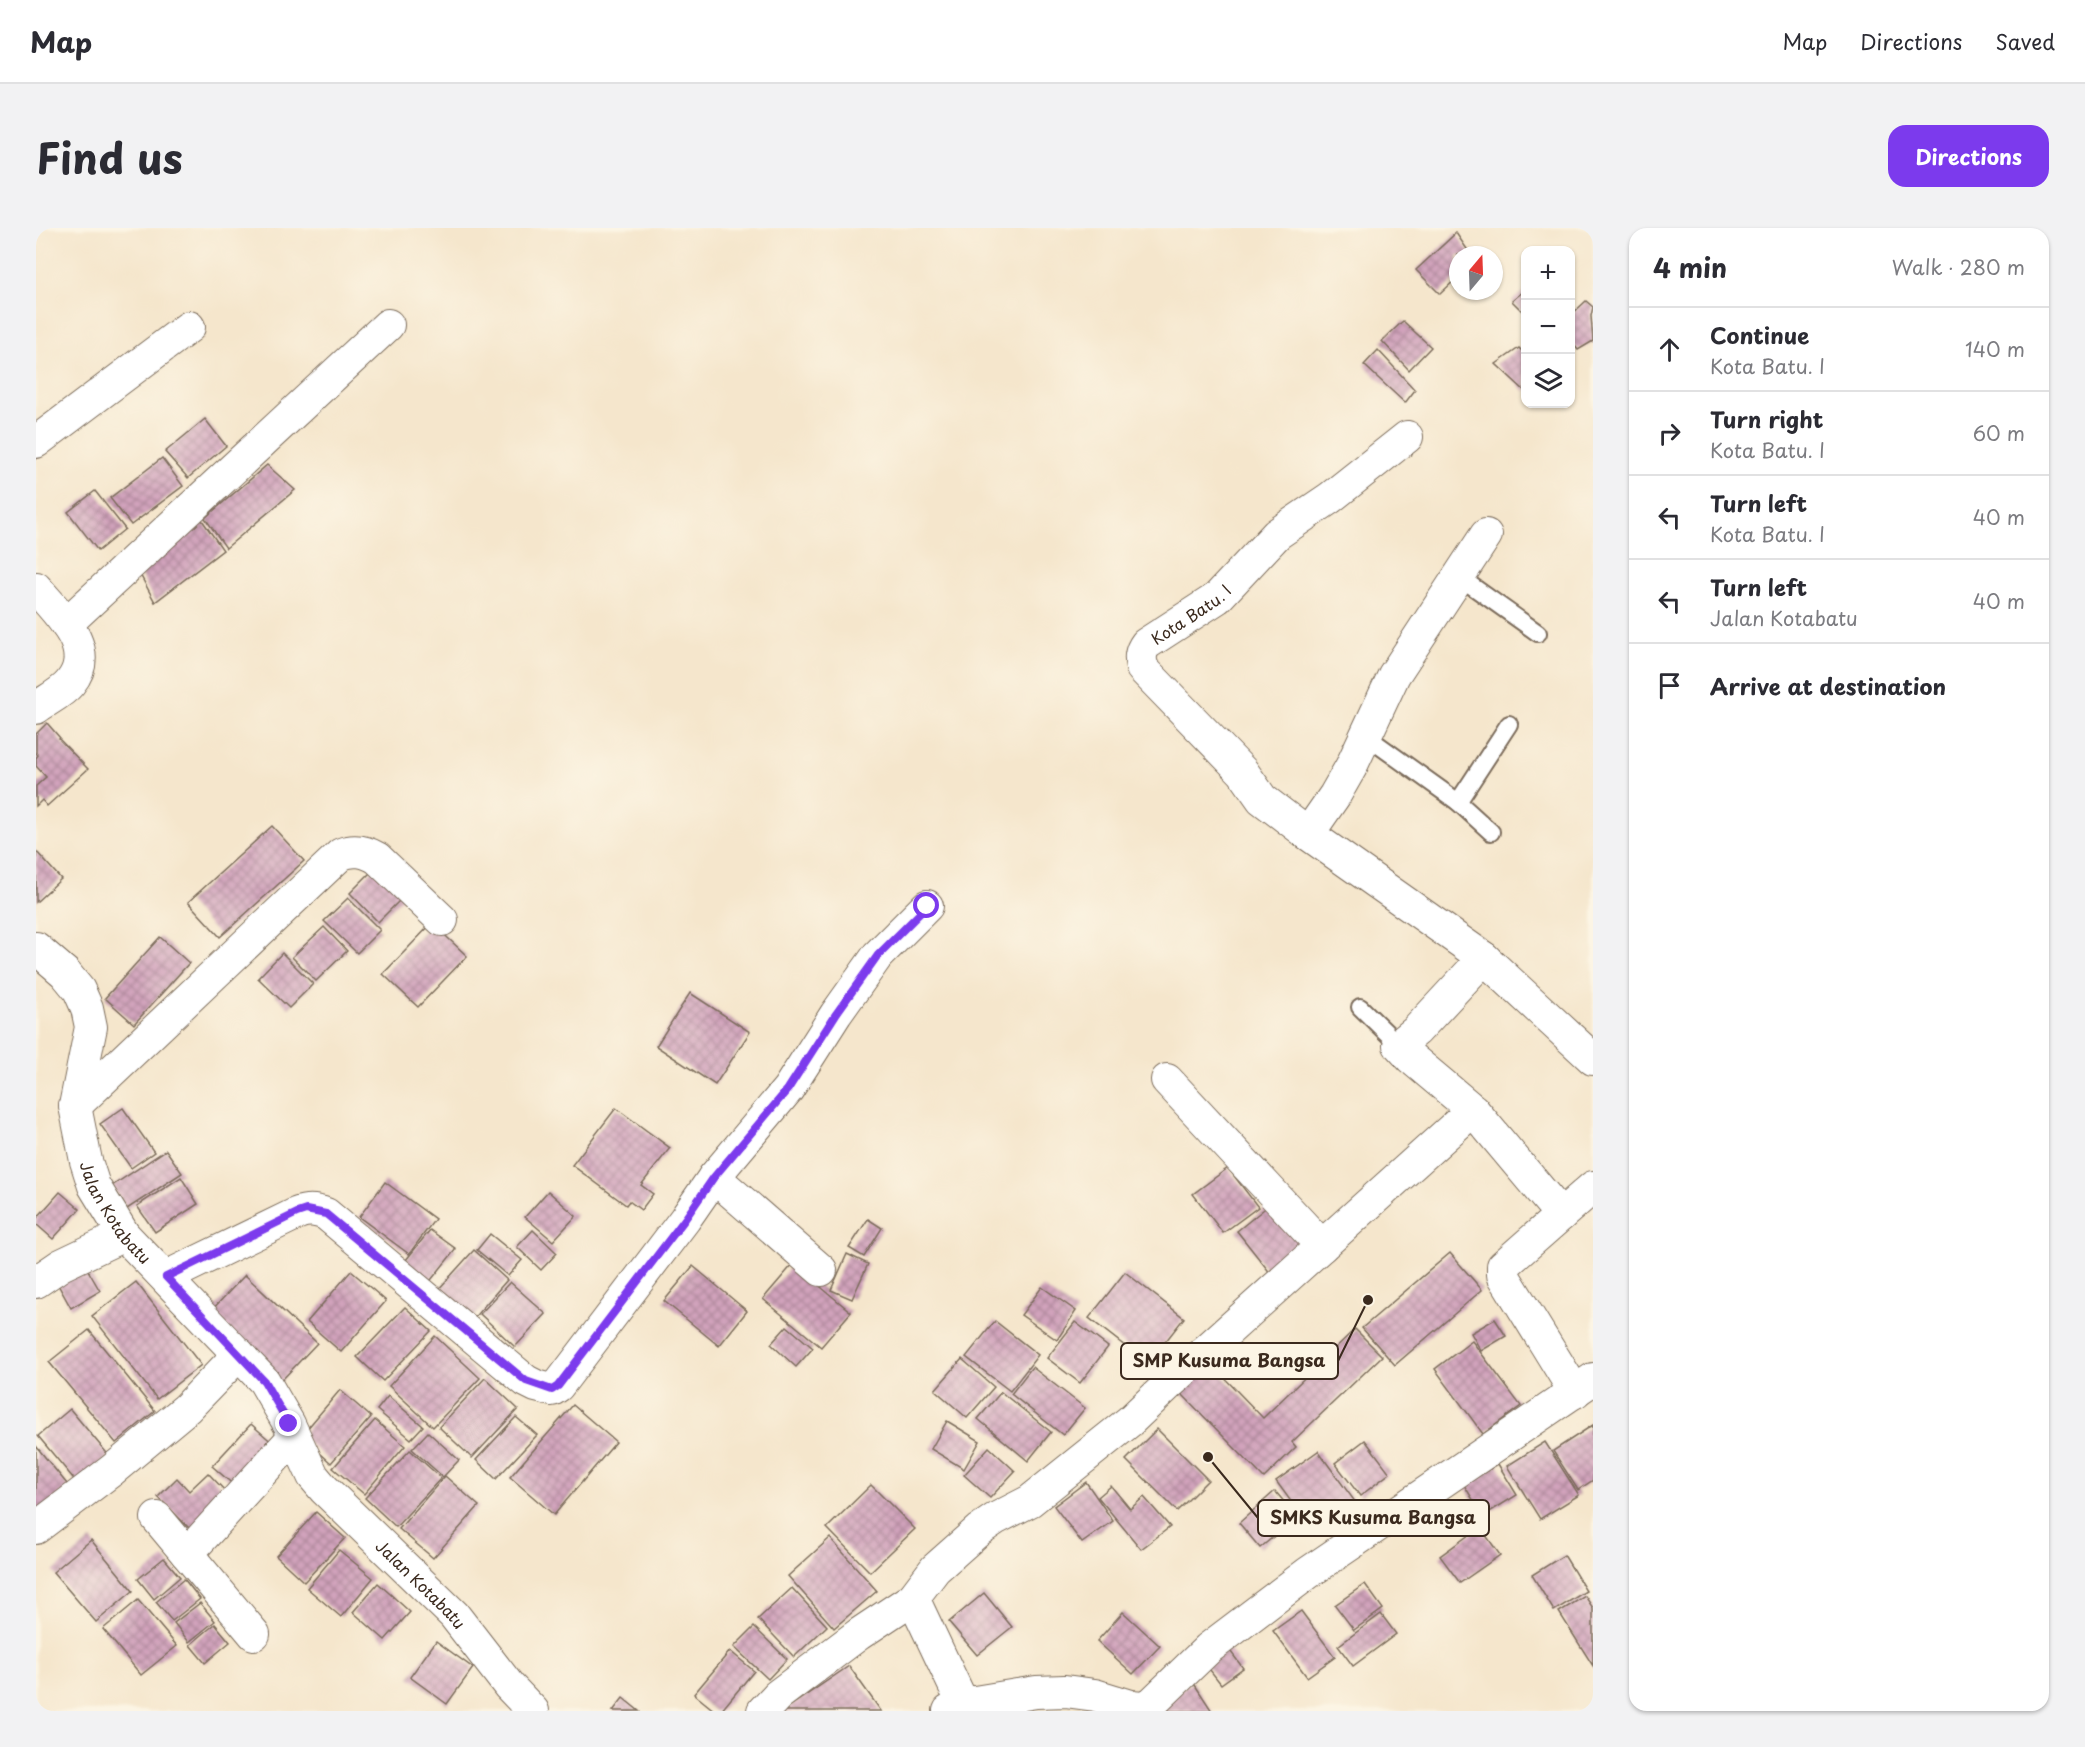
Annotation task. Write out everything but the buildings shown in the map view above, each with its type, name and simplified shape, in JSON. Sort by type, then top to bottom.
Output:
[{"type":"street","points":[[66,624],[388,325]]},
{"type":"street","points":[[36,442],[189,327]]},
{"type":"street","name":"Kota Batu. I","points":[[1308,834],[1262,799],[1243,772],[1142,668],[1141,651],[1146,644],[1217,598],[1278,534],[1330,498],[1407,437]]},
{"type":"street","points":[[1486,535],[1394,675],[1335,795],[1308,834],[1484,958],[1593,1059]]},
{"type":"street","points":[[36,588],[66,624],[81,652],[79,669],[69,685],[36,708]]},
{"type":"street","points":[[75,1106],[341,854],[355,851],[377,858],[442,920]]},
{"type":"street","points":[[166,1277],[297,1213],[306,1210],[326,1214],[526,1381],[552,1390],[558,1386],[685,1219],[714,1177],[788,1089],[836,1014],[878,955],[927,906]]},
{"type":"street","name":"Jalan Kotabatu","points":[[36,948],[65,973],[78,990],[87,1008],[91,1027],[75,1106],[86,1161],[94,1186],[124,1235],[264,1381],[313,1476],[324,1489],[454,1615],[509,1686],[533,1711]]},
{"type":"street","points":[[1484,958],[1416,1031],[1399,1045],[1411,1058],[1473,1110],[1561,1215]]},
{"type":"street","points":[[1167,1080],[1322,1246]]},
{"type":"street","points":[[763,1711],[787,1688],[912,1598],[935,1569],[962,1545],[995,1519],[1030,1501],[1130,1421],[1473,1110]]},
{"type":"street","points":[[714,1177],[821,1270]]},
{"type":"street","points":[[912,1598],[956,1708],[1036,1692],[1065,1691],[1095,1695],[1131,1706],[1144,1707],[1152,1703],[1209,1648],[1308,1573],[1584,1386],[1508,1283],[1502,1270],[1503,1266],[1522,1248],[1593,1187]]},
{"type":"street","points":[[36,1282],[61,1265],[124,1235]]},
{"type":"street","points":[[36,1528],[111,1471],[187,1408],[239,1354]]},
{"type":"street","points":[[187,1554],[294,1437]]},
{"type":"street","points":[[158,1518],[254,1634]]},
{"type":"lane","points":[[1458,576],[1538,633]]},
{"type":"lane","points":[[1458,802],[1509,724]]},
{"type":"lane","points":[[1365,736],[1458,802],[1491,832]]},
{"type":"lane","points":[[1360,1007],[1399,1045]]},
{"type":"place","name":"SMP Kusuma Bangsa","points":[[1368,1300]]},
{"type":"place","name":"SMKS Kusuma Bangsa","points":[[1208,1457]]},
{"type":"route","points":[[289,1424],[264,1381],[166,1277],[297,1213],[315,1210],[326,1214],[526,1381],[552,1390],[558,1386],[685,1219],[714,1177],[788,1089],[836,1014],[878,955],[927,906]]}]
